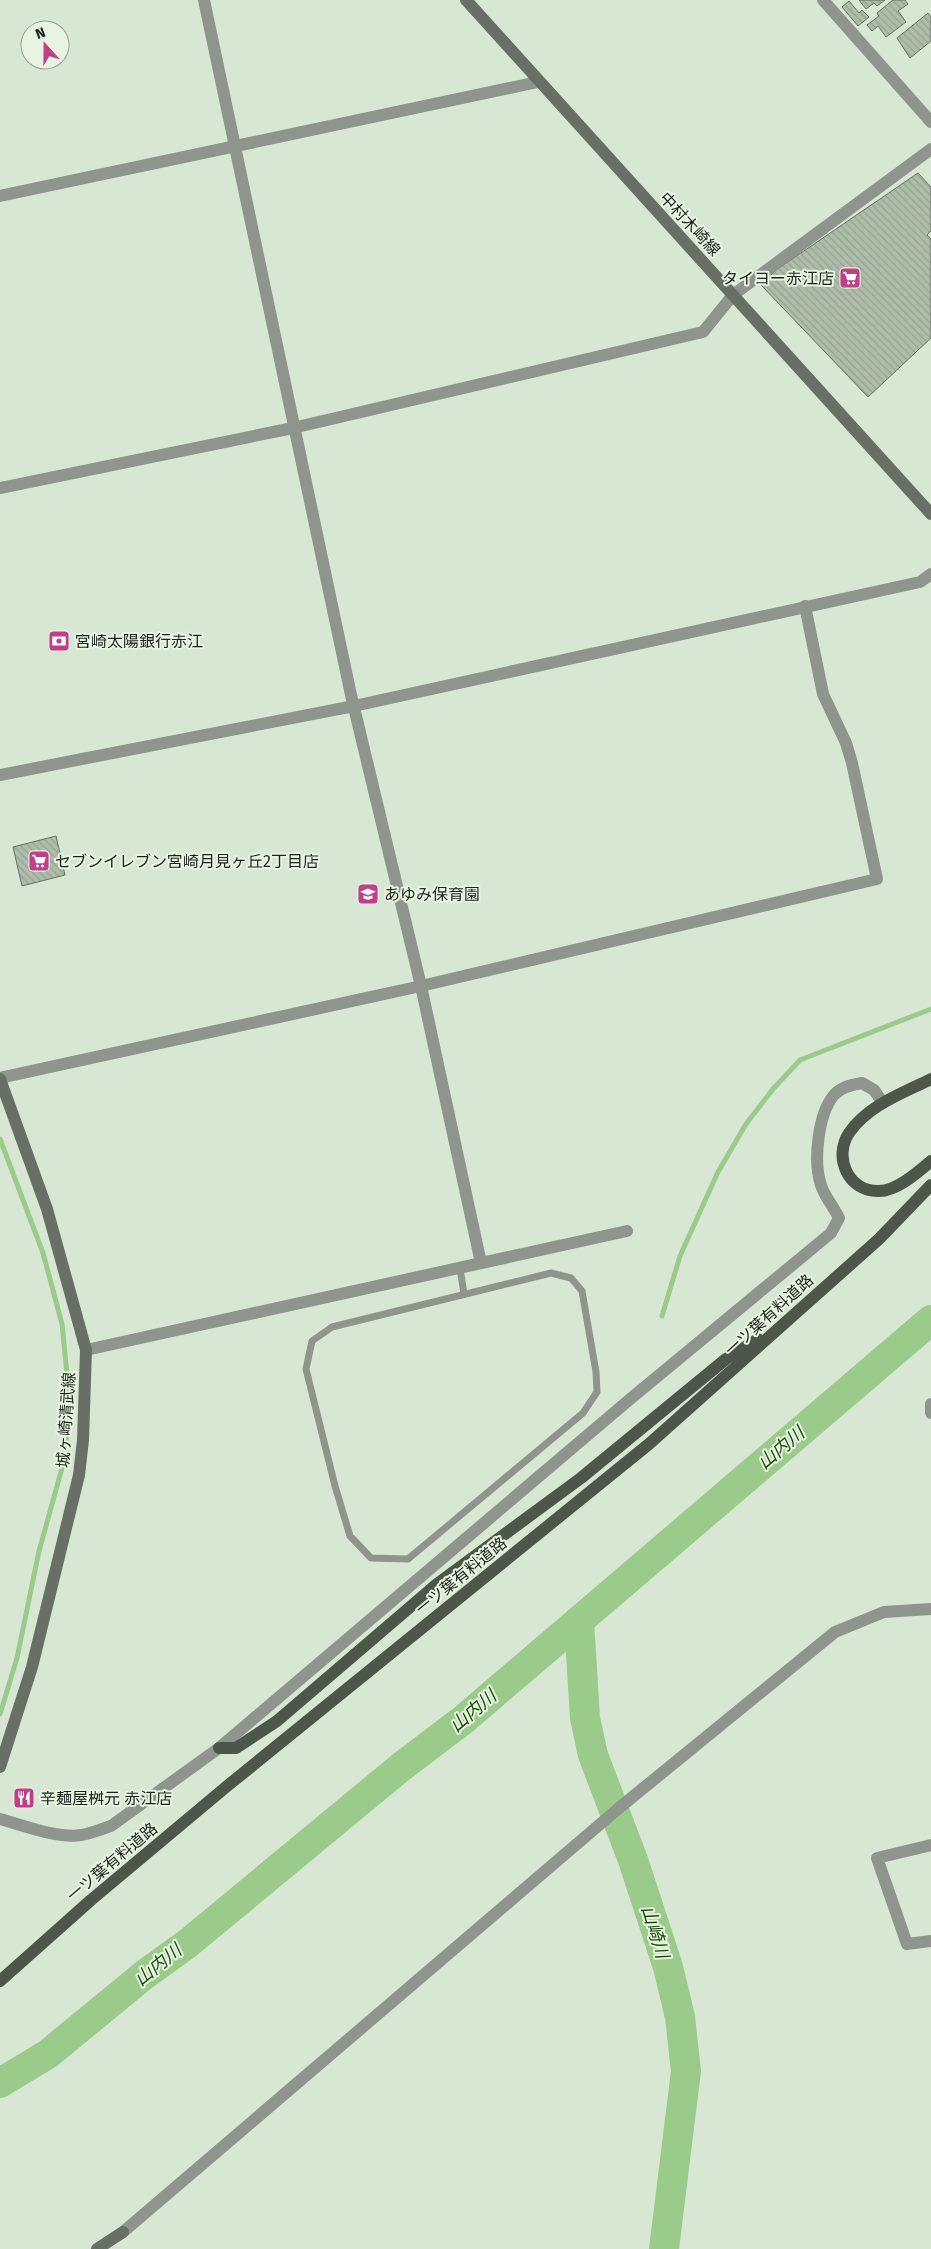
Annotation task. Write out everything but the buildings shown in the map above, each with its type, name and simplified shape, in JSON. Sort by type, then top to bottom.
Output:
[{"type":"main road","name":"中村木崎線","points":[[466,0],[538,82],[734,295],[931,514]]},
{"type":"main road","name":"城ヶ崎清武線","points":[[0,1078],[47,1208],[86,1350],[83,1440],[79,1475],[32,1667],[0,1767]]},
{"type":"main road","points":[[931,1078],[882,1103],[856,1126],[842,1147],[842,1160],[852,1180],[863,1188],[879,1191],[893,1187],[931,1161]]},
{"type":"main road","name":"一ツ葉有料道路","points":[[0,1981],[92,1900],[226,1787],[649,1444],[878,1238],[931,1185]]},
{"type":"main road","points":[[219,1748],[236,1748],[277,1720],[437,1584],[582,1478],[726,1359],[788,1320]]},
{"type":"main road","points":[[97,2249],[123,2232]]},
{"type":"street","points":[[204,0],[293,428],[354,706],[421,986],[481,1263]]},
{"type":"street","points":[[823,0],[931,122]]},
{"type":"street","points":[[0,196],[538,82]]},
{"type":"street","points":[[0,488],[293,428],[703,332],[734,295],[931,148]]},
{"type":"street","points":[[0,775],[354,706],[920,582],[931,574]]},
{"type":"street","points":[[0,1078],[421,986],[877,879],[852,763],[846,743],[823,694],[805,606]]},
{"type":"street","points":[[0,1819],[62,1835],[80,1836],[97,1831],[111,1826],[219,1748],[637,1394],[831,1233],[839,1218],[821,1186],[818,1167],[821,1122],[834,1096],[845,1087],[862,1083],[874,1090],[882,1103]]},
{"type":"street","points":[[86,1350],[627,1231]]},
{"type":"street","points":[[931,1404],[931,1413]]},
{"type":"street","points":[[123,2232],[619,1808],[836,1632],[884,1612],[931,1609]]},
{"type":"street","points":[[931,1845],[878,1858],[907,1944],[931,1941]]},
{"type":"lane","points":[[460,1268],[464,1294]]},
{"type":"lane","points":[[551,1273],[571,1278],[582,1291],[596,1372],[597,1392],[583,1413],[408,1559],[370,1558],[350,1536],[335,1486],[306,1369],[312,1341],[332,1327],[464,1294],[551,1273]]},
{"type":"waterway","points":[[662,1316],[680,1256],[718,1172],[746,1124],[773,1089],[800,1060],[931,1009]]},
{"type":"waterway","points":[[0,1139],[43,1253],[62,1324],[70,1403],[64,1461],[39,1551],[17,1658],[0,1714]]},
{"type":"waterway","name":"山内川","points":[[0,2083],[48,2054],[144,1975],[187,1944],[401,1767],[463,1720],[931,1320]]},
{"type":"waterway","name":"山崎川","points":[[579,1621],[585,1718],[593,1755],[633,1860],[668,1967],[680,2017],[686,2071],[664,2249]]},
{"type":"place","name":"タイヨー赤江店","points":[[850,278]]},
{"type":"place","name":"宮崎太陽銀行赤江","points":[[59,641]]},
{"type":"place","name":"セブンイレブン宮崎月見ヶ丘2丁目店","points":[[39,861]]},
{"type":"place","name":"あゆみ保育園","points":[[368,894]]},
{"type":"place","name":"辛麺屋桝元 赤江店","points":[[24,1798]]}]
